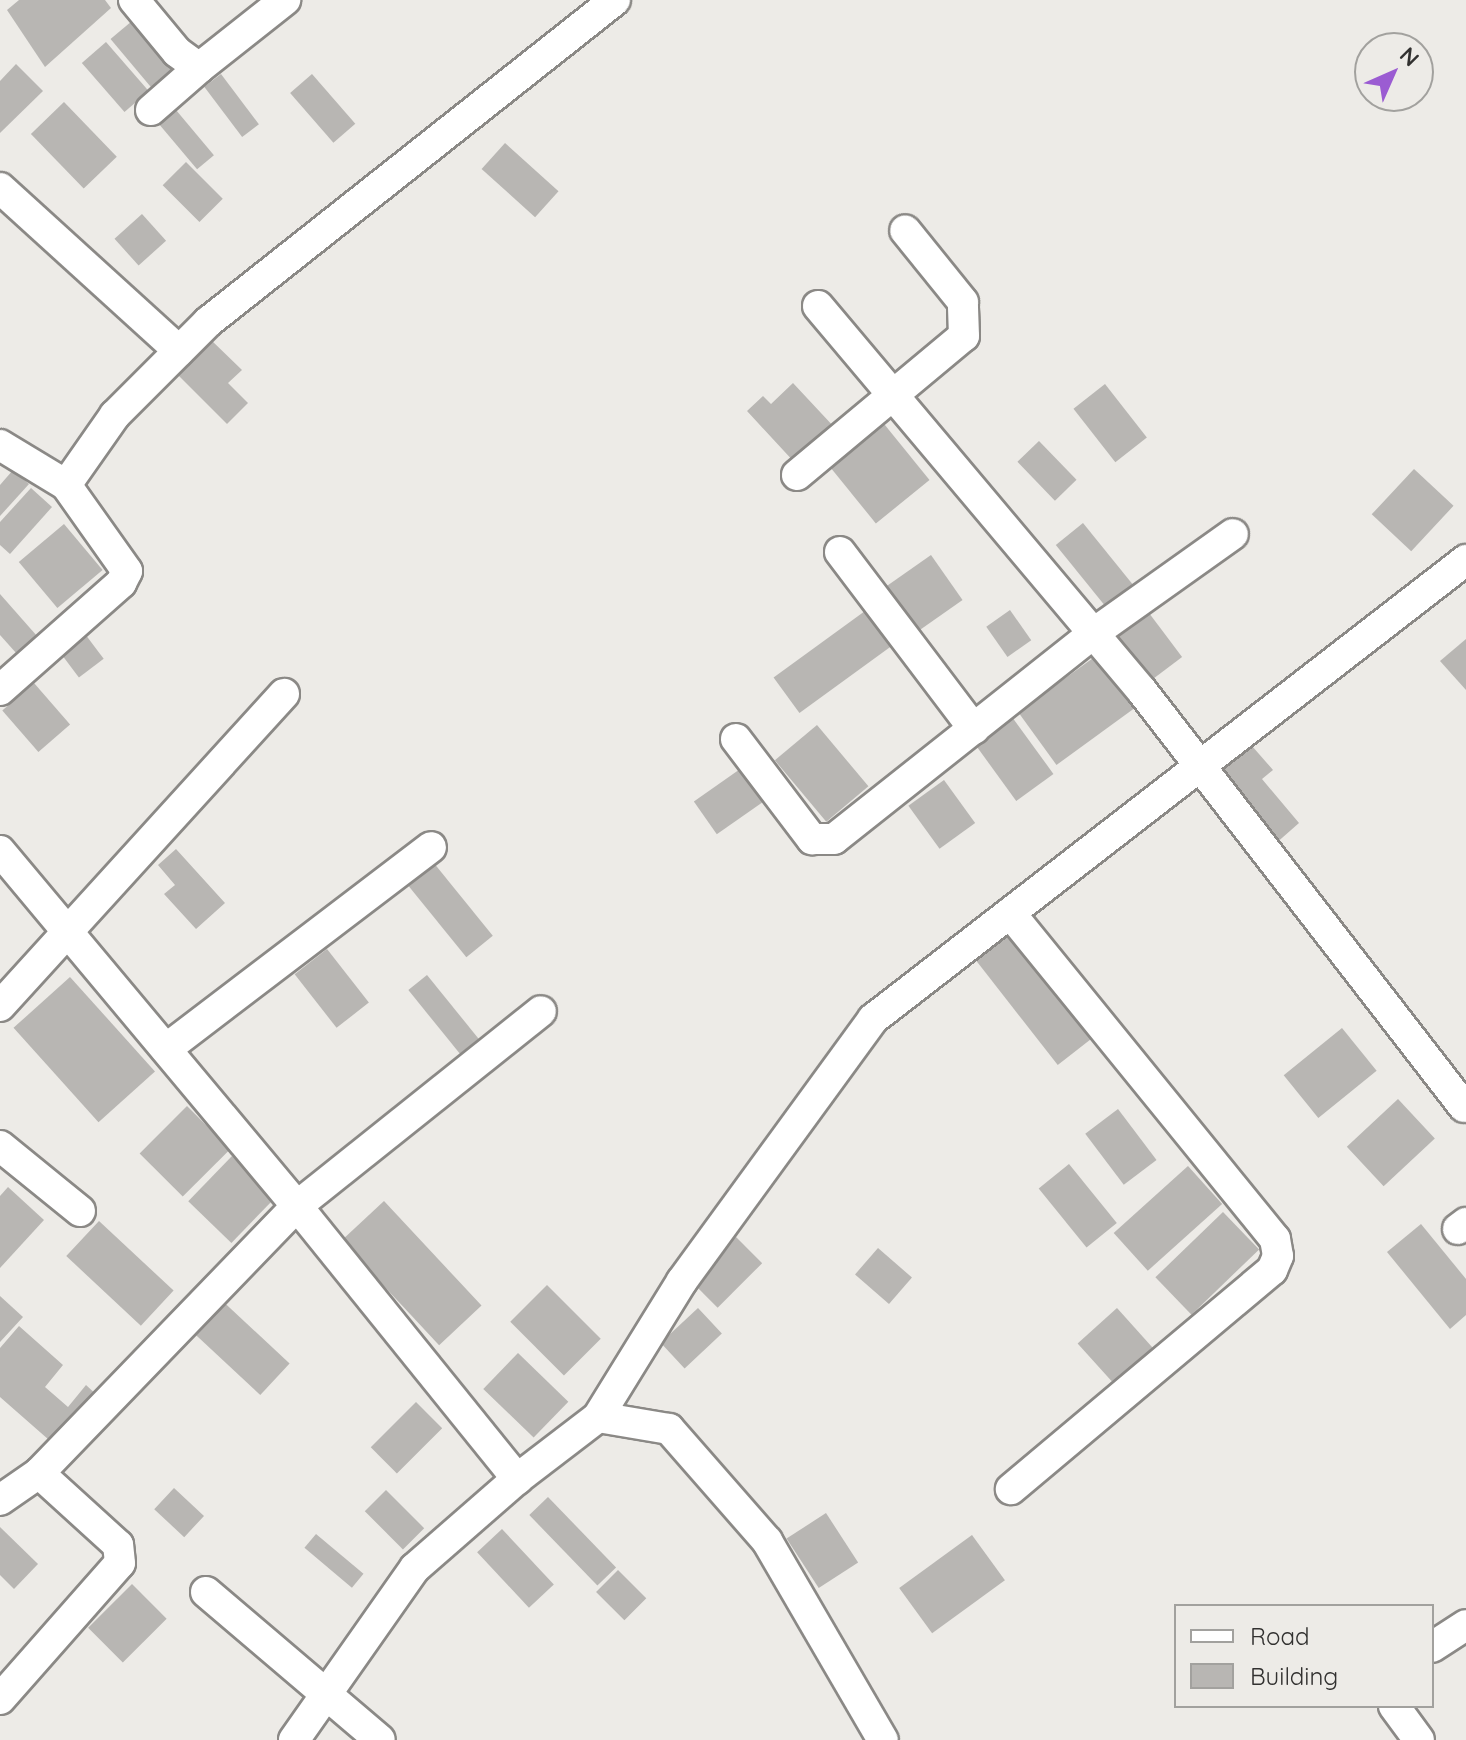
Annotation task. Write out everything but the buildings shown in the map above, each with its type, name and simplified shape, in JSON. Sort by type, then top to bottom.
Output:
[{"type":"street","points":[[134,0],[177,52],[199,68]]},
{"type":"street","points":[[151,110],[285,0]]},
{"type":"street","points":[[66,485],[115,415],[208,322],[615,0]]},
{"type":"street","points":[[0,188],[179,351]]},
{"type":"street","points":[[797,475],[964,336],[967,320],[963,302],[905,230]]},
{"type":"street","points":[[818,306],[1091,635],[1142,691],[1464,1107]]},
{"type":"street","points":[[0,445],[66,485],[127,571],[121,583],[0,690]]},
{"type":"street","points":[[736,739],[812,839],[824,842],[974,729],[1091,635],[1233,534]]},
{"type":"street","points":[[840,552],[974,729]]},
{"type":"street","points":[[294,1740],[330,1693],[415,1568],[517,1479],[598,1417],[682,1281],[873,1019],[1466,560]]},
{"type":"street","points":[[0,1006],[284,694]]},
{"type":"street","points":[[166,1049],[431,847]]},
{"type":"street","points":[[0,851],[297,1206],[517,1479]]},
{"type":"street","points":[[1010,913],[1275,1239],[1278,1256],[1272,1270],[1011,1489]]},
{"type":"street","points":[[0,1500],[39,1473],[297,1206],[541,1011]]},
{"type":"street","points":[[0,1146],[80,1211]]},
{"type":"street","points":[[598,1417],[669,1429],[679,1440],[767,1541],[883,1740]]},
{"type":"street","points":[[0,1699],[120,1563],[118,1545],[39,1473]]},
{"type":"street","points":[[206,1592],[330,1693],[380,1740]]},
{"type":"street","points":[[1434,1646],[1466,1625]]},
{"type":"street","points":[[1395,1708],[1419,1740]]}]
